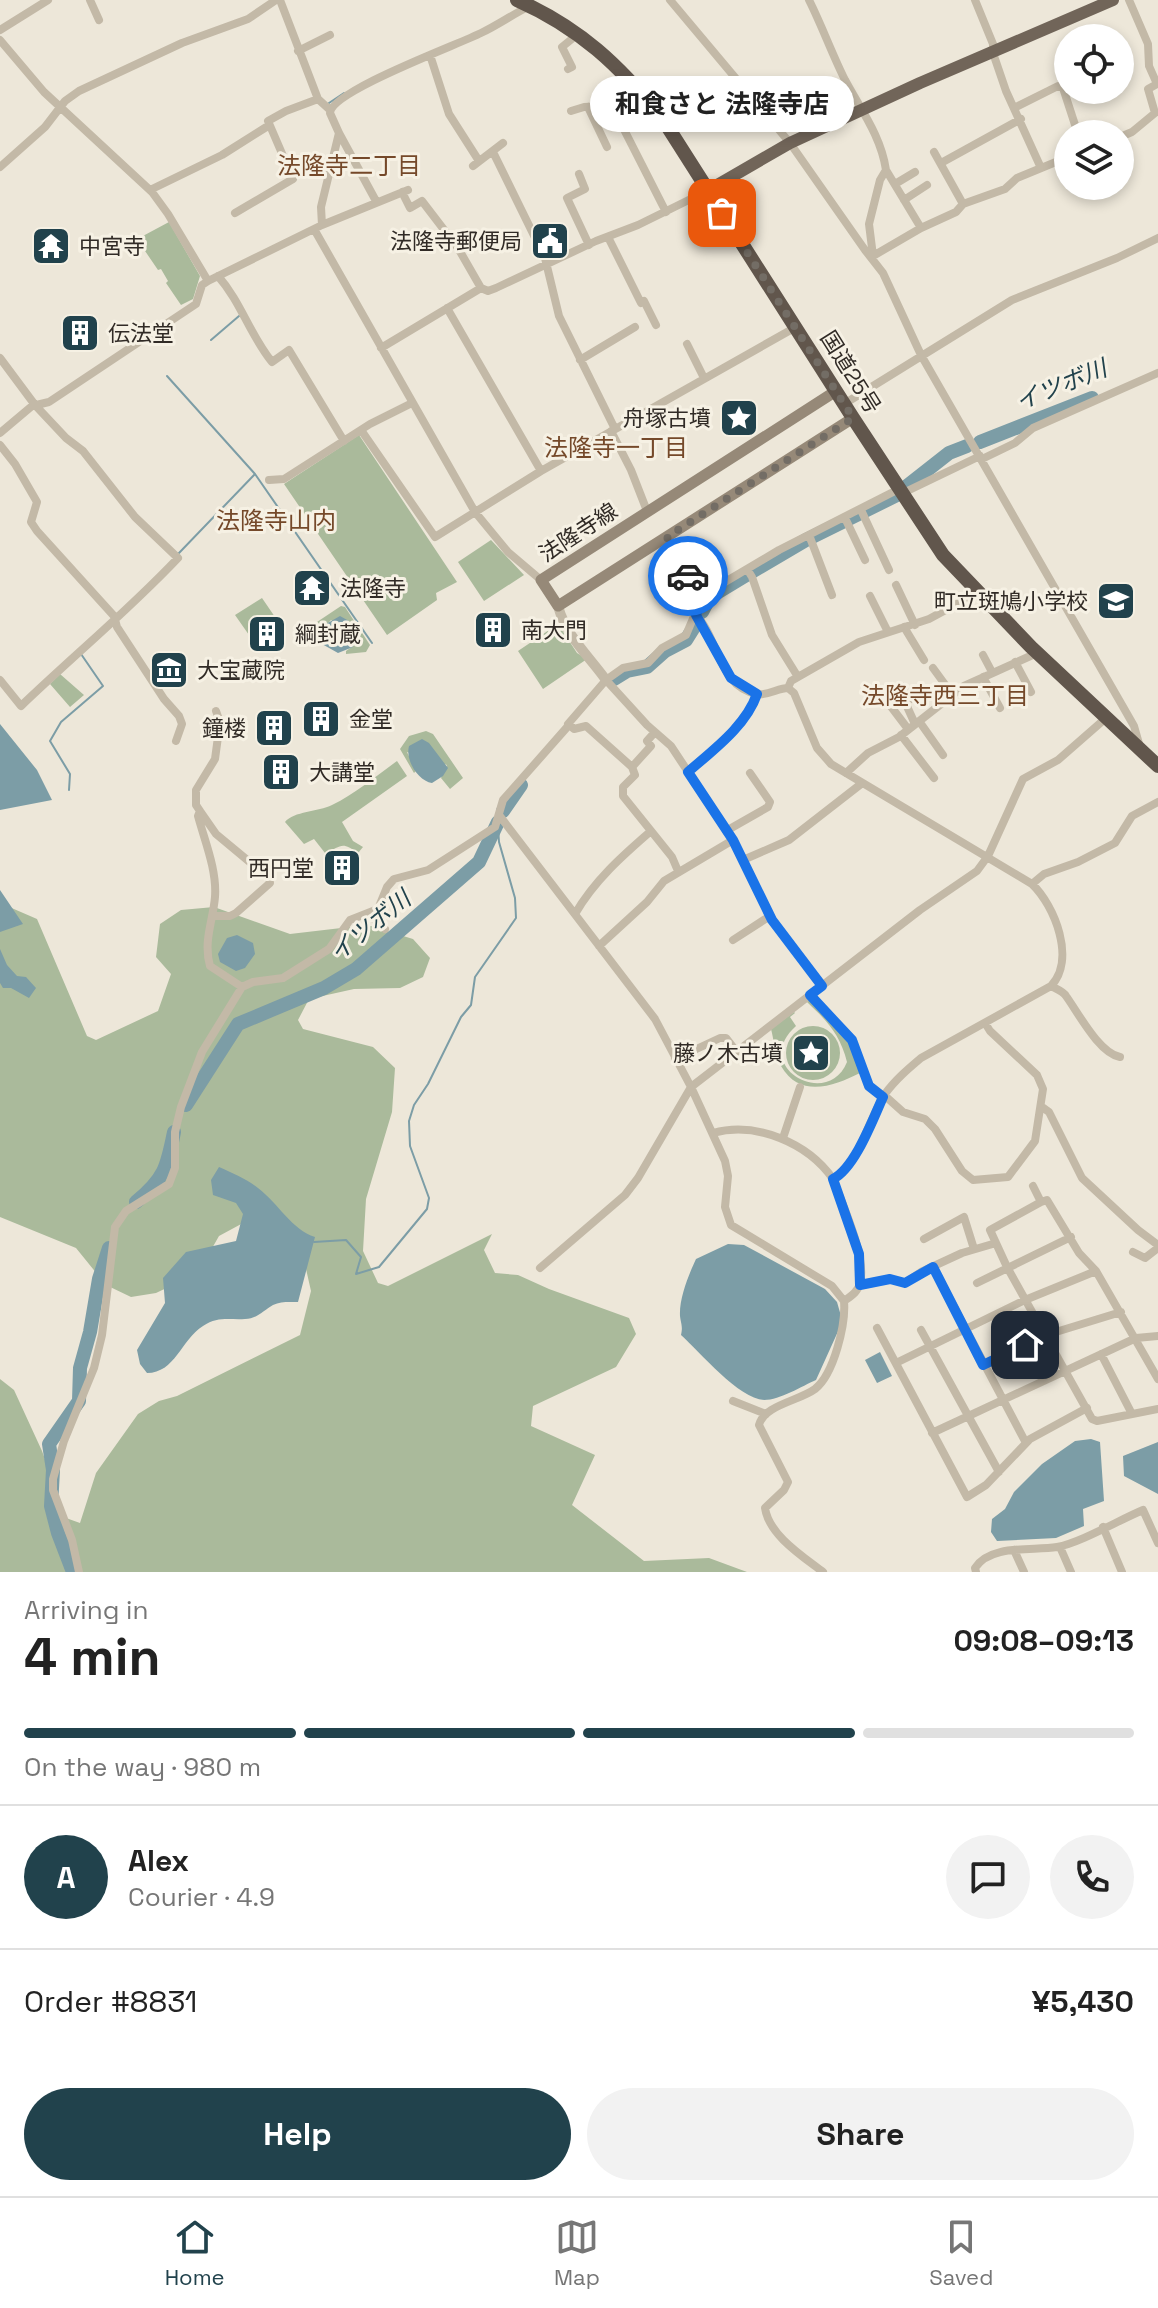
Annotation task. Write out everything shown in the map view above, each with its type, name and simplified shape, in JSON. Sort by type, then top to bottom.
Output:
[{"type":"highway","name":"国道25号","points":[[530,2],[579,34],[630,80],[662,118],[943,555],[1037,653],[1158,766]]},
{"type":"main road","points":[[707,191],[790,143],[862,109],[1113,0]]},
{"type":"main road","name":"法隆寺線","points":[[558,606],[541,580],[647,511],[840,397]]},
{"type":"main road","points":[[558,606],[853,418]]},
{"type":"street","points":[[0,30],[48,0]]},
{"type":"street","points":[[90,0],[99,20]]},
{"type":"street","points":[[0,167],[45,127],[70,97],[92,83],[195,38],[248,19],[278,0],[318,99],[329,109],[376,201]]},
{"type":"street","points":[[670,0],[790,143],[865,250],[873,256],[921,355],[1134,726],[1140,750]]},
{"type":"street","points":[[809,0],[884,154],[886,170],[921,228]]},
{"type":"street","points":[[975,0],[1014,108],[1041,168]]},
{"type":"street","points":[[1129,0],[1148,44],[1149,66],[1157,83],[1148,89],[1155,113],[1134,130]]},
{"type":"street","points":[[329,109],[333,103],[352,92],[483,33],[530,2]]},
{"type":"street","points":[[568,69],[572,67],[562,47],[579,34]]},
{"type":"street","points":[[298,51],[330,35]]},
{"type":"street","points":[[1,42],[30,77],[150,190],[208,281]]},
{"type":"street","points":[[430,55],[449,114],[476,164],[503,143]]},
{"type":"street","points":[[571,111],[603,108],[630,80]]},
{"type":"street","points":[[1014,108],[1058,86],[1063,88],[1073,120]]},
{"type":"street","points":[[235,213],[293,179],[268,121],[318,99]]},
{"type":"street","points":[[610,102],[666,212]]},
{"type":"street","points":[[588,107],[607,147]]},
{"type":"street","points":[[941,163],[1021,119]]},
{"type":"street","points":[[150,190],[222,155],[268,126]]},
{"type":"street","points":[[339,133],[316,229],[475,512],[508,552],[541,580]]},
{"type":"street","points":[[493,152],[536,237],[559,316],[593,382],[647,511]]},
{"type":"street","points":[[934,152],[963,204]]},
{"type":"street","points":[[873,256],[956,212],[963,204],[1005,189],[1017,178],[1054,163]]},
{"type":"street","points":[[873,256],[869,224],[880,180],[886,170]]},
{"type":"street","points":[[895,184],[915,172]]},
{"type":"street","points":[[579,174],[585,189],[567,198],[589,245]]},
{"type":"street","points":[[904,200],[927,185]]},
{"type":"street","points":[[0,433],[35,405],[49,402],[196,304],[202,285],[208,281],[376,201],[405,191],[410,208],[422,201],[458,248],[481,288],[488,291],[707,191]]},
{"type":"street","points":[[608,237],[641,303],[644,301],[656,325]]},
{"type":"street","points":[[840,397],[921,355],[1012,300],[1158,238]]},
{"type":"street","points":[[219,277],[272,362],[289,350],[344,441]]},
{"type":"street","points":[[381,348],[481,288]]},
{"type":"street","points":[[447,308],[541,471]]},
{"type":"street","points":[[580,360],[622,331],[635,327]]},
{"type":"street","points":[[361,430],[435,537],[541,471],[796,327]]},
{"type":"street","points":[[687,344],[704,378]]},
{"type":"street","points":[[0,358],[35,405],[83,451],[135,517],[178,558],[116,620],[21,706],[0,680]]},
{"type":"street","points":[[79,1572],[72,1540],[53,1490],[53,1479],[64,1441],[94,1368],[102,1335],[115,1227],[126,1211],[169,1184],[175,1168],[175,1132],[181,1107],[202,1052],[242,987],[253,982],[283,978],[329,949],[350,920],[368,914],[381,905],[387,887],[394,879],[428,870],[495,827],[503,800],[569,725],[586,700],[623,668],[648,663],[662,648],[686,635],[703,595],[900,492],[1015,443],[1033,428],[1158,373]]},
{"type":"street","points":[[269,480],[284,479],[361,430],[412,403]]},
{"type":"street","points":[[0,445],[37,502],[31,522],[116,620],[117,627],[164,699],[179,716],[182,724],[176,741]]},
{"type":"street","points":[[862,512],[889,570]]},
{"type":"street","points":[[846,520],[865,560]]},
{"type":"street","points":[[667,537],[690,580],[703,595]]},
{"type":"street","points":[[810,537],[832,595]]},
{"type":"street","points":[[748,571],[772,635],[798,677]]},
{"type":"street","points":[[896,585],[915,625]]},
{"type":"street","points":[[788,688],[791,681],[845,649],[915,625],[977,593]]},
{"type":"street","points":[[870,596],[888,632]]},
{"type":"street","points":[[558,606],[575,643],[606,680],[671,746],[733,840],[770,916],[822,986]]},
{"type":"street","points":[[696,615],[731,678],[757,694],[788,688]]},
{"type":"street","points":[[904,627],[924,660]]},
{"type":"street","points":[[846,773],[868,753],[911,727],[952,694],[992,672],[1037,653]]},
{"type":"street","points":[[983,655],[992,672]]},
{"type":"street","points":[[1015,662],[1031,692]]},
{"type":"street","points":[[933,668],[952,694]]},
{"type":"street","points":[[983,677],[1000,708]]},
{"type":"street","points":[[903,687],[909,700],[905,702],[911,727],[934,778]]},
{"type":"street","points":[[788,688],[794,693],[817,748],[831,764],[1032,884],[1041,893],[1063,944],[1061,968],[1051,986],[921,1058],[902,1073],[884,1096],[854,1156],[839,1176],[833,1179]]},
{"type":"street","points":[[688,772],[724,742],[754,703],[757,694]]},
{"type":"street","points":[[883,696],[911,727],[943,755]]},
{"type":"street","points":[[212,916],[236,913],[270,883],[269,878],[216,834],[196,805],[196,790],[215,759],[220,722],[216,711]]},
{"type":"street","points":[[540,1268],[625,1195],[691,1087],[920,910],[977,871],[988,856],[1023,779],[1058,760],[1106,718]]},
{"type":"street","points":[[569,725],[574,729],[586,726],[632,767],[635,775],[623,787],[623,796],[672,857],[678,871]]},
{"type":"street","points":[[632,767],[651,746],[647,741],[655,732]]},
{"type":"street","points":[[726,831],[768,807],[770,802],[750,773]]},
{"type":"street","points":[[743,860],[789,840],[861,784]]},
{"type":"street","points":[[1032,884],[1052,870],[1078,862],[1115,843],[1132,816],[1158,802]]},
{"type":"street","points":[[200,811],[198,816],[215,874],[215,898],[207,931],[210,966],[242,987]]},
{"type":"street","points":[[499,815],[655,1019],[725,1161],[728,1176],[725,1207],[731,1225],[832,1286],[844,1301],[842,1333],[825,1379],[809,1393],[759,1420],[788,1482],[765,1508],[767,1518],[775,1530],[823,1572]]},
{"type":"street","points":[[575,914],[618,859],[651,831]]},
{"type":"street","points":[[599,946],[647,902],[664,881],[733,840]]},
{"type":"street","points":[[368,914],[385,929]]},
{"type":"street","points":[[733,940],[770,916]]},
{"type":"street","points":[[1051,986],[1065,993],[1074,1010],[1110,1055],[1120,1057]]},
{"type":"street","points":[[810,995],[852,1040],[869,1086],[903,1112],[925,1119],[962,1171],[973,1180],[1008,1177],[1035,1141],[1042,1107],[1043,1089],[1037,1075],[985,1023]]},
{"type":"street","points":[[675,1059],[720,1038],[726,1038],[736,1051]]},
{"type":"street","points":[[783,1138],[800,1087]]},
{"type":"street","points":[[1042,1107],[1049,1112],[1082,1178],[1157,1244],[1145,1258],[1133,1252]]},
{"type":"street","points":[[713,1133],[759,1131],[783,1138],[827,1170],[833,1179],[859,1254],[860,1285],[844,1301]]},
{"type":"street","points":[[1033,1186],[1041,1202]]},
{"type":"street","points":[[1158,1379],[1096,1271],[1079,1253],[1047,1200],[990,1230],[1007,1267],[1092,1419],[1097,1421],[1158,1409]]},
{"type":"street","points":[[924,1239],[964,1217],[974,1249]]},
{"type":"street","points":[[977,1283],[1071,1237]]},
{"type":"street","points":[[860,1285],[890,1279],[905,1283],[933,1267],[996,1243]]},
{"type":"street","points":[[933,1267],[1026,1443]]},
{"type":"street","points":[[896,1363],[1025,1300],[1096,1271]]},
{"type":"street","points":[[983,1365],[1046,1335],[1121,1312]]},
{"type":"street","points":[[877,1328],[967,1497],[986,1485],[1026,1443],[1087,1408]]},
{"type":"street","points":[[921,1330],[999,1472]]},
{"type":"street","points":[[932,1433],[1136,1338],[1158,1336]]},
{"type":"street","points":[[1101,1354],[1132,1414]]},
{"type":"street","points":[[733,1401],[766,1414]]},
{"type":"street","points":[[976,1572],[975,1568],[981,1561],[1014,1550],[1060,1547],[1143,1510],[1158,1543]]},
{"type":"street","points":[[1103,1527],[1122,1572]]},
{"type":"street","points":[[1060,1547],[1071,1572]]},
{"type":"street","points":[[1014,1550],[1024,1572]]},
{"type":"green space","points":[[169,222],[200,276],[193,299],[181,305],[166,283],[168,281],[161,269],[158,270],[143,248],[145,244],[141,237]]},
{"type":"green space","points":[[359,435],[457,582],[436,593],[437,600],[387,635],[284,484]]},
{"type":"green space","points":[[491,540],[524,575],[484,601],[458,562]]},
{"type":"green space","points":[[262,598],[275,617],[249,635],[235,615]]},
{"type":"green space","points":[[341,606],[345,607],[370,645],[366,652],[346,654],[353,646],[349,632],[331,620],[321,631],[321,643],[317,644],[313,638],[314,624]]},
{"type":"green space","points":[[558,624],[577,653],[587,659],[543,689],[518,651]]},
{"type":"green space","points":[[60,674],[84,695],[70,707],[50,684]]},
{"type":"green space","points":[[426,731],[433,734],[463,778],[450,789],[441,778],[447,765],[407,752],[416,771],[414,773],[400,749],[409,736]]},
{"type":"green space","points":[[397,761],[407,776],[342,822],[353,841],[363,847],[358,853],[344,846],[325,853],[314,839],[304,844],[285,822],[294,816],[341,801]]},
{"type":"green space","points":[[7,906],[37,919],[87,1036],[96,1040],[158,1011],[171,974],[156,957],[160,924],[181,910],[214,907],[290,934],[367,925],[413,939],[430,958],[423,977],[400,988],[354,989],[309,999],[298,1020],[303,1029],[373,1047],[395,1068],[392,1112],[366,1199],[363,1251],[378,1283],[388,1286],[492,1234],[484,1250],[495,1273],[518,1275],[629,1318],[636,1334],[616,1367],[533,1406],[531,1426],[595,1455],[572,1505],[644,1561],[709,1558],[747,1572],[0,1572],[0,1379],[14,1390],[42,1451],[66,1518],[80,1523],[96,1473],[138,1414],[159,1401],[177,1396],[300,1335],[311,1291],[299,1238],[269,1209],[219,1236],[198,1273],[156,1293],[131,1297],[106,1285],[76,1248],[0,1217],[0,916]]},
{"type":"green space","points":[[809,1000],[849,1041],[860,1073],[818,1087],[798,1083],[781,1066],[771,1029],[794,1012],[790,1017],[796,1026],[784,1041],[782,1056],[787,1068],[810,1083],[825,1082],[837,1076],[847,1062],[837,1036],[807,1002]]},
{"type":"green space","points":[[813,1026],[832,1034],[840,1053],[832,1072],[813,1080],[794,1072],[786,1053],[794,1034]]},
{"type":"water","points":[[340,616],[349,621],[349,633],[355,641],[353,647],[338,653],[322,644],[319,636],[326,624]]},
{"type":"water","points":[[0,724],[37,770],[52,800],[0,810]]},
{"type":"water","points":[[422,739],[429,743],[448,768],[443,776],[432,783],[418,774],[409,757],[409,746]]},
{"type":"water","points":[[0,890],[23,924],[0,932]]},
{"type":"water","points":[[237,935],[253,943],[255,954],[245,968],[236,971],[220,962],[218,954],[227,938]]},
{"type":"water","points":[[0,949],[7,965],[17,976],[26,977],[36,988],[29,998],[11,988],[3,988],[0,983]]},
{"type":"water","points":[[219,1167],[254,1185],[299,1228],[315,1237],[298,1302],[276,1304],[249,1319],[224,1319],[208,1323],[195,1332],[164,1368],[147,1373],[140,1364],[137,1350],[165,1303],[163,1278],[186,1252],[236,1241],[243,1214],[236,1203],[213,1195],[211,1180]]},
{"type":"water","points":[[728,1244],[744,1245],[825,1289],[837,1302],[840,1327],[816,1380],[777,1398],[754,1398],[720,1374],[681,1335],[681,1302],[696,1259]]},
{"type":"water","points":[[880,1352],[892,1376],[877,1383],[865,1360]]},
{"type":"water","points":[[1091,1439],[1100,1442],[1104,1501],[1083,1509],[1084,1526],[1056,1538],[997,1541],[991,1532],[992,1519],[1005,1509],[1014,1492],[1042,1464],[1075,1441]]},
{"type":"water","points":[[1158,1442],[1158,1494],[1124,1476],[1123,1456]]},
{"type":"waterway","points":[[329,103],[344,93]]},
{"type":"waterway","points":[[211,340],[239,316]]},
{"type":"waterway","points":[[167,376],[255,474],[179,553]]},
{"type":"waterway","name":"イツボ川","points":[[980,442],[1092,398]]},
{"type":"waterway","name":"イツボ川","points":[[907,486],[949,453],[967,446]]},
{"type":"waterway","points":[[255,474],[372,643]]},
{"type":"waterway","name":"イツボ川","points":[[702,612],[710,597],[743,577],[806,540],[897,495]]},
{"type":"waterway","name":"イツボ川","points":[[614,679],[627,671],[647,667],[665,651],[686,640],[696,624]]},
{"type":"waterway","points":[[69,790],[70,774],[50,741],[61,722],[103,686],[81,654]]},
{"type":"waterway","name":"イツボ川","points":[[503,811],[521,785]]},
{"type":"waterway","name":"イツボ川","points":[[186,1105],[238,1024],[324,988],[356,969],[479,862],[498,822]]},
{"type":"waterway","points":[[314,1242],[346,1240],[361,1257],[356,1274],[379,1267],[427,1209],[429,1198],[410,1146],[409,1121],[414,1105],[428,1084],[461,1017],[471,1005],[475,977],[516,918],[515,898],[499,842],[498,827]]},
{"type":"waterway","name":"イツボ川","points":[[136,1202],[159,1179],[174,1132]]},
{"type":"waterway","name":"イツボ川","points":[[73,1572],[51,1506],[53,1470],[49,1444],[79,1401],[80,1368],[99,1279],[109,1248]]},
{"type":"way so far","points":[[688,576],[667,537],[853,418],[722,213]]},
{"type":"place","name":"和食さと 法隆寺店","points":[[722,213]]},
{"type":"place","name":"法隆寺郵便局","points":[[550,241]]},
{"type":"place","name":"中宮寺","points":[[51,246]]},
{"type":"place","name":"伝法堂","points":[[80,333]]},
{"type":"place","name":"舟塚古墳","points":[[739,418]]},
{"type":"place","name":"法隆寺","points":[[312,588]]},
{"type":"place","name":"町立斑鳩小学校","points":[[1116,601]]},
{"type":"place","name":"南大門","points":[[493,630]]},
{"type":"place","name":"綱封蔵","points":[[267,634]]},
{"type":"place","name":"大宝蔵院","points":[[169,670]]},
{"type":"place","name":"金堂","points":[[321,719]]},
{"type":"place","name":"鐘楼","points":[[274,728]]},
{"type":"place","name":"大講堂","points":[[281,772]]},
{"type":"place","name":"西円堂","points":[[342,868]]},
{"type":"place","name":"藤ノ木古墳","points":[[811,1053]]},
{"type":"district","name":"法隆寺二丁目","points":[[349,166]]},
{"type":"district","name":"法隆寺一丁目","points":[[616,448]]},
{"type":"district","name":"法隆寺山内","points":[[276,521]]},
{"type":"district","name":"法隆寺西三丁目","points":[[945,696]]},
{"type":"route","points":[[688,576],[703,595],[696,615],[721,664],[731,678],[757,694],[754,703],[724,742],[688,772],[733,840],[772,920],[822,986],[810,995],[852,1040],[869,1086],[883,1097],[854,1156],[839,1176],[833,1179],[859,1254],[862,1272],[860,1285],[890,1279],[905,1283],[933,1267],[983,1365],[1025,1345]]}]
